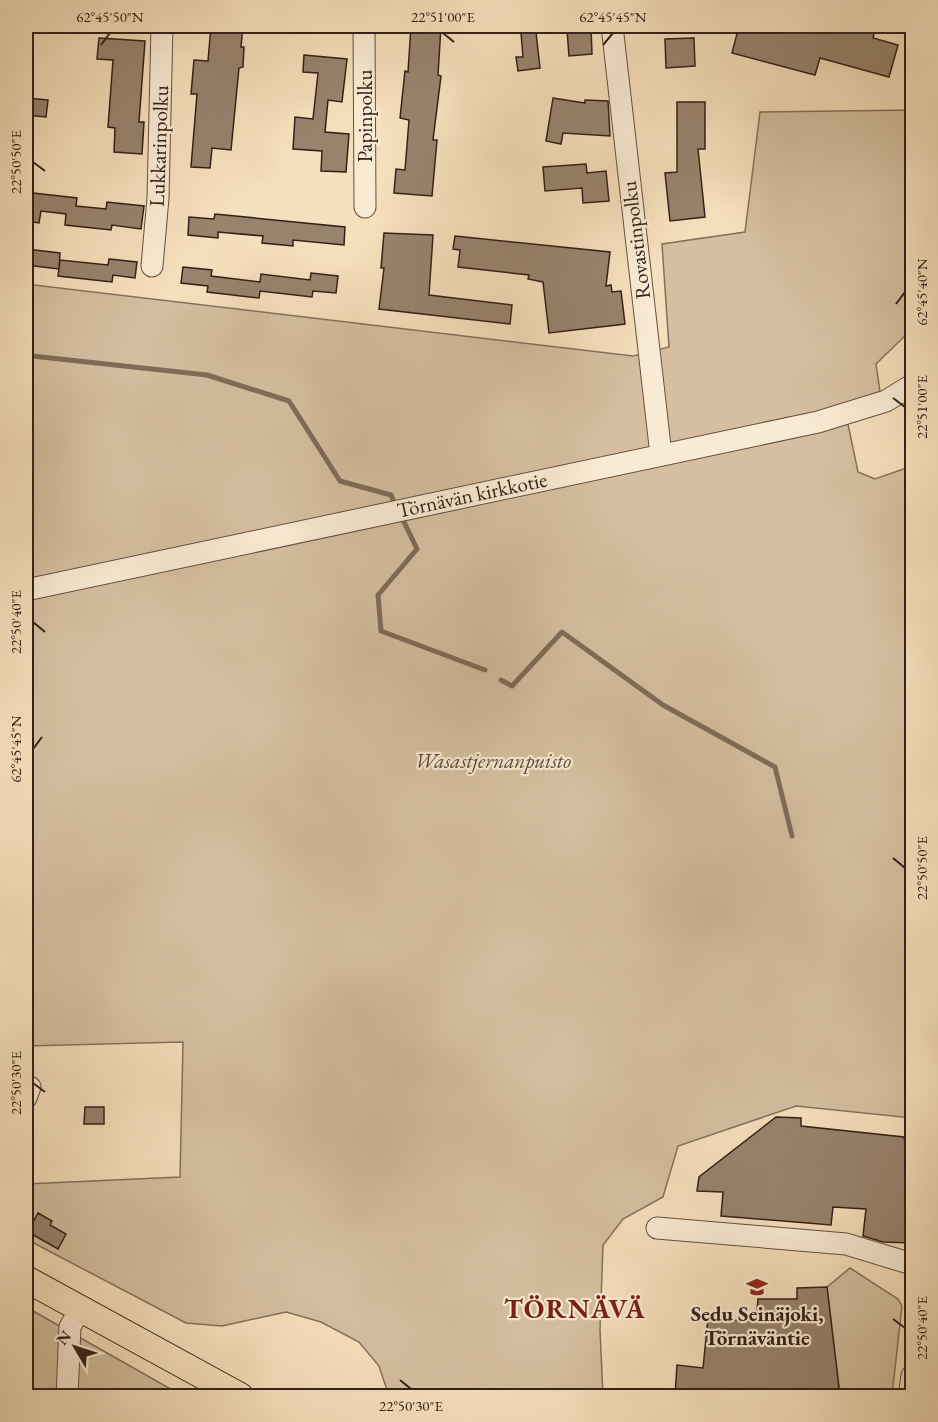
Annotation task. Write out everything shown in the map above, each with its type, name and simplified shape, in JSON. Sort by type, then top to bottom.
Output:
[{"type":"main road","points":[[26,1278],[240,1396]]},
{"type":"street","name":"Lukkarinpolku","points":[[152,266],[158,198],[162,26]]},
{"type":"street","name":"Papinpolku","points":[[364,26],[365,207]]},
{"type":"street","name":"Rovastinpolku","points":[[612,26],[661,455]]},
{"type":"street","name":"Törnävän kirkkotie","points":[[26,590],[818,422],[886,401],[912,385]]},
{"type":"street","points":[[657,1228],[846,1244],[912,1264]]},
{"type":"street","points":[[67,1396],[70,1326],[80,1309]]},
{"type":"street","points":[[909,1396],[912,1376]]},
{"type":"green space","name":"Wasastjernanpuisto","points":[[912,110],[912,329],[876,364],[880,392],[844,405],[858,472],[875,479],[912,466],[912,1118],[796,1106],[678,1146],[663,1197],[623,1219],[603,1245],[600,1330],[603,1396],[389,1396],[379,1366],[359,1342],[321,1322],[286,1312],[222,1326],[186,1323],[26,1239],[26,1184],[180,1177],[183,1042],[26,1046],[26,284],[633,356],[669,347],[662,244],[745,232],[760,112]]},
{"type":"green space","points":[[850,1268],[898,1299],[902,1306],[892,1396],[840,1396],[827,1287]]},
{"type":"green space","points":[[26,1307],[183,1396],[26,1396]]},
{"type":"building","points":[[211,26],[243,26],[241,47],[244,47],[243,67],[239,68],[231,150],[212,148],[210,168],[191,167],[197,94],[191,94],[194,60],[208,61]]},
{"type":"building","points":[[411,26],[441,26],[438,75],[441,76],[433,140],[437,140],[432,196],[394,193],[396,169],[405,170],[409,120],[400,118],[405,71],[408,72]]},
{"type":"building","points":[[739,26],[863,26],[875,29],[873,38],[898,45],[889,77],[820,58],[815,75],[732,53]]},
{"type":"building","points":[[591,28],[592,54],[569,56],[567,30]]},
{"type":"building","points":[[536,32],[540,68],[518,71],[516,57],[523,57],[521,33]]},
{"type":"building","points":[[99,38],[145,41],[139,122],[144,122],[142,154],[114,152],[115,128],[108,127],[113,60],[97,59]]},
{"type":"building","points":[[694,38],[695,66],[666,68],[665,39]]},
{"type":"building","points":[[304,55],[347,59],[342,102],[328,100],[325,132],[349,134],[346,172],[321,171],[322,151],[293,149],[295,117],[313,119],[318,73],[303,72]]},
{"type":"building","points":[[26,98],[48,100],[46,117],[26,115]]},
{"type":"building","points":[[553,98],[585,103],[585,100],[608,101],[610,136],[563,133],[561,144],[546,141]]},
{"type":"building","points":[[677,102],[705,102],[705,149],[698,149],[705,217],[670,221],[665,173],[677,172]]},
{"type":"building","points":[[586,164],[587,173],[606,171],[609,201],[583,203],[582,188],[545,191],[543,167]]},
{"type":"building","points":[[33,193],[77,198],[76,206],[106,209],[107,202],[144,206],[141,229],[112,225],[111,230],[65,225],[66,214],[41,211],[39,223],[26,221],[26,201],[32,202]]},
{"type":"building","points":[[215,214],[345,227],[344,245],[293,240],[293,246],[262,243],[263,236],[218,232],[218,238],[188,235],[189,217],[214,219]]},
{"type":"building","points":[[384,233],[433,235],[429,295],[512,305],[510,324],[379,309],[384,268],[381,268]]},
{"type":"building","points":[[455,236],[610,252],[606,286],[611,285],[612,292],[621,291],[625,324],[549,333],[543,282],[528,279],[529,275],[458,267],[460,250],[453,249]]},
{"type":"building","points":[[26,249],[60,253],[59,269],[26,265]]},
{"type":"building","points":[[109,259],[137,262],[135,278],[113,275],[112,282],[58,276],[60,260],[108,265]]},
{"type":"building","points":[[183,267],[212,270],[211,276],[260,282],[261,274],[310,280],[311,273],[338,276],[336,293],[313,291],[312,297],[260,291],[259,298],[207,292],[208,286],[181,283]]},
{"type":"building","points":[[85,1107],[104,1107],[104,1124],[84,1124]]},
{"type":"building","points":[[776,1117],[801,1118],[801,1126],[904,1137],[905,1143],[912,1144],[912,1243],[883,1242],[863,1236],[866,1209],[833,1207],[831,1225],[721,1216],[723,1192],[697,1191],[699,1177]]},
{"type":"building","points":[[38,1213],[52,1221],[50,1225],[66,1234],[58,1249],[28,1232]]},
{"type":"building","points":[[827,1287],[840,1396],[675,1396],[677,1365],[703,1368],[708,1318],[756,1322],[758,1299],[797,1299],[797,1288]]},
{"type":"waterway","points":[[26,352],[32,356],[207,375],[289,401],[340,481],[391,495],[393,500]]},
{"type":"waterway","points":[[404,522],[417,549],[378,595],[381,631],[485,670]]},
{"type":"waterway","points":[[501,680],[512,686],[562,632],[663,705],[775,767],[792,836]]},
{"type":"place","name":"Sedu Seinäjoki, Törnäväntie","points":[[757,1287]]},
{"type":"district","name":"TÖRNÄVÄ","points":[[575,1309]]}]
